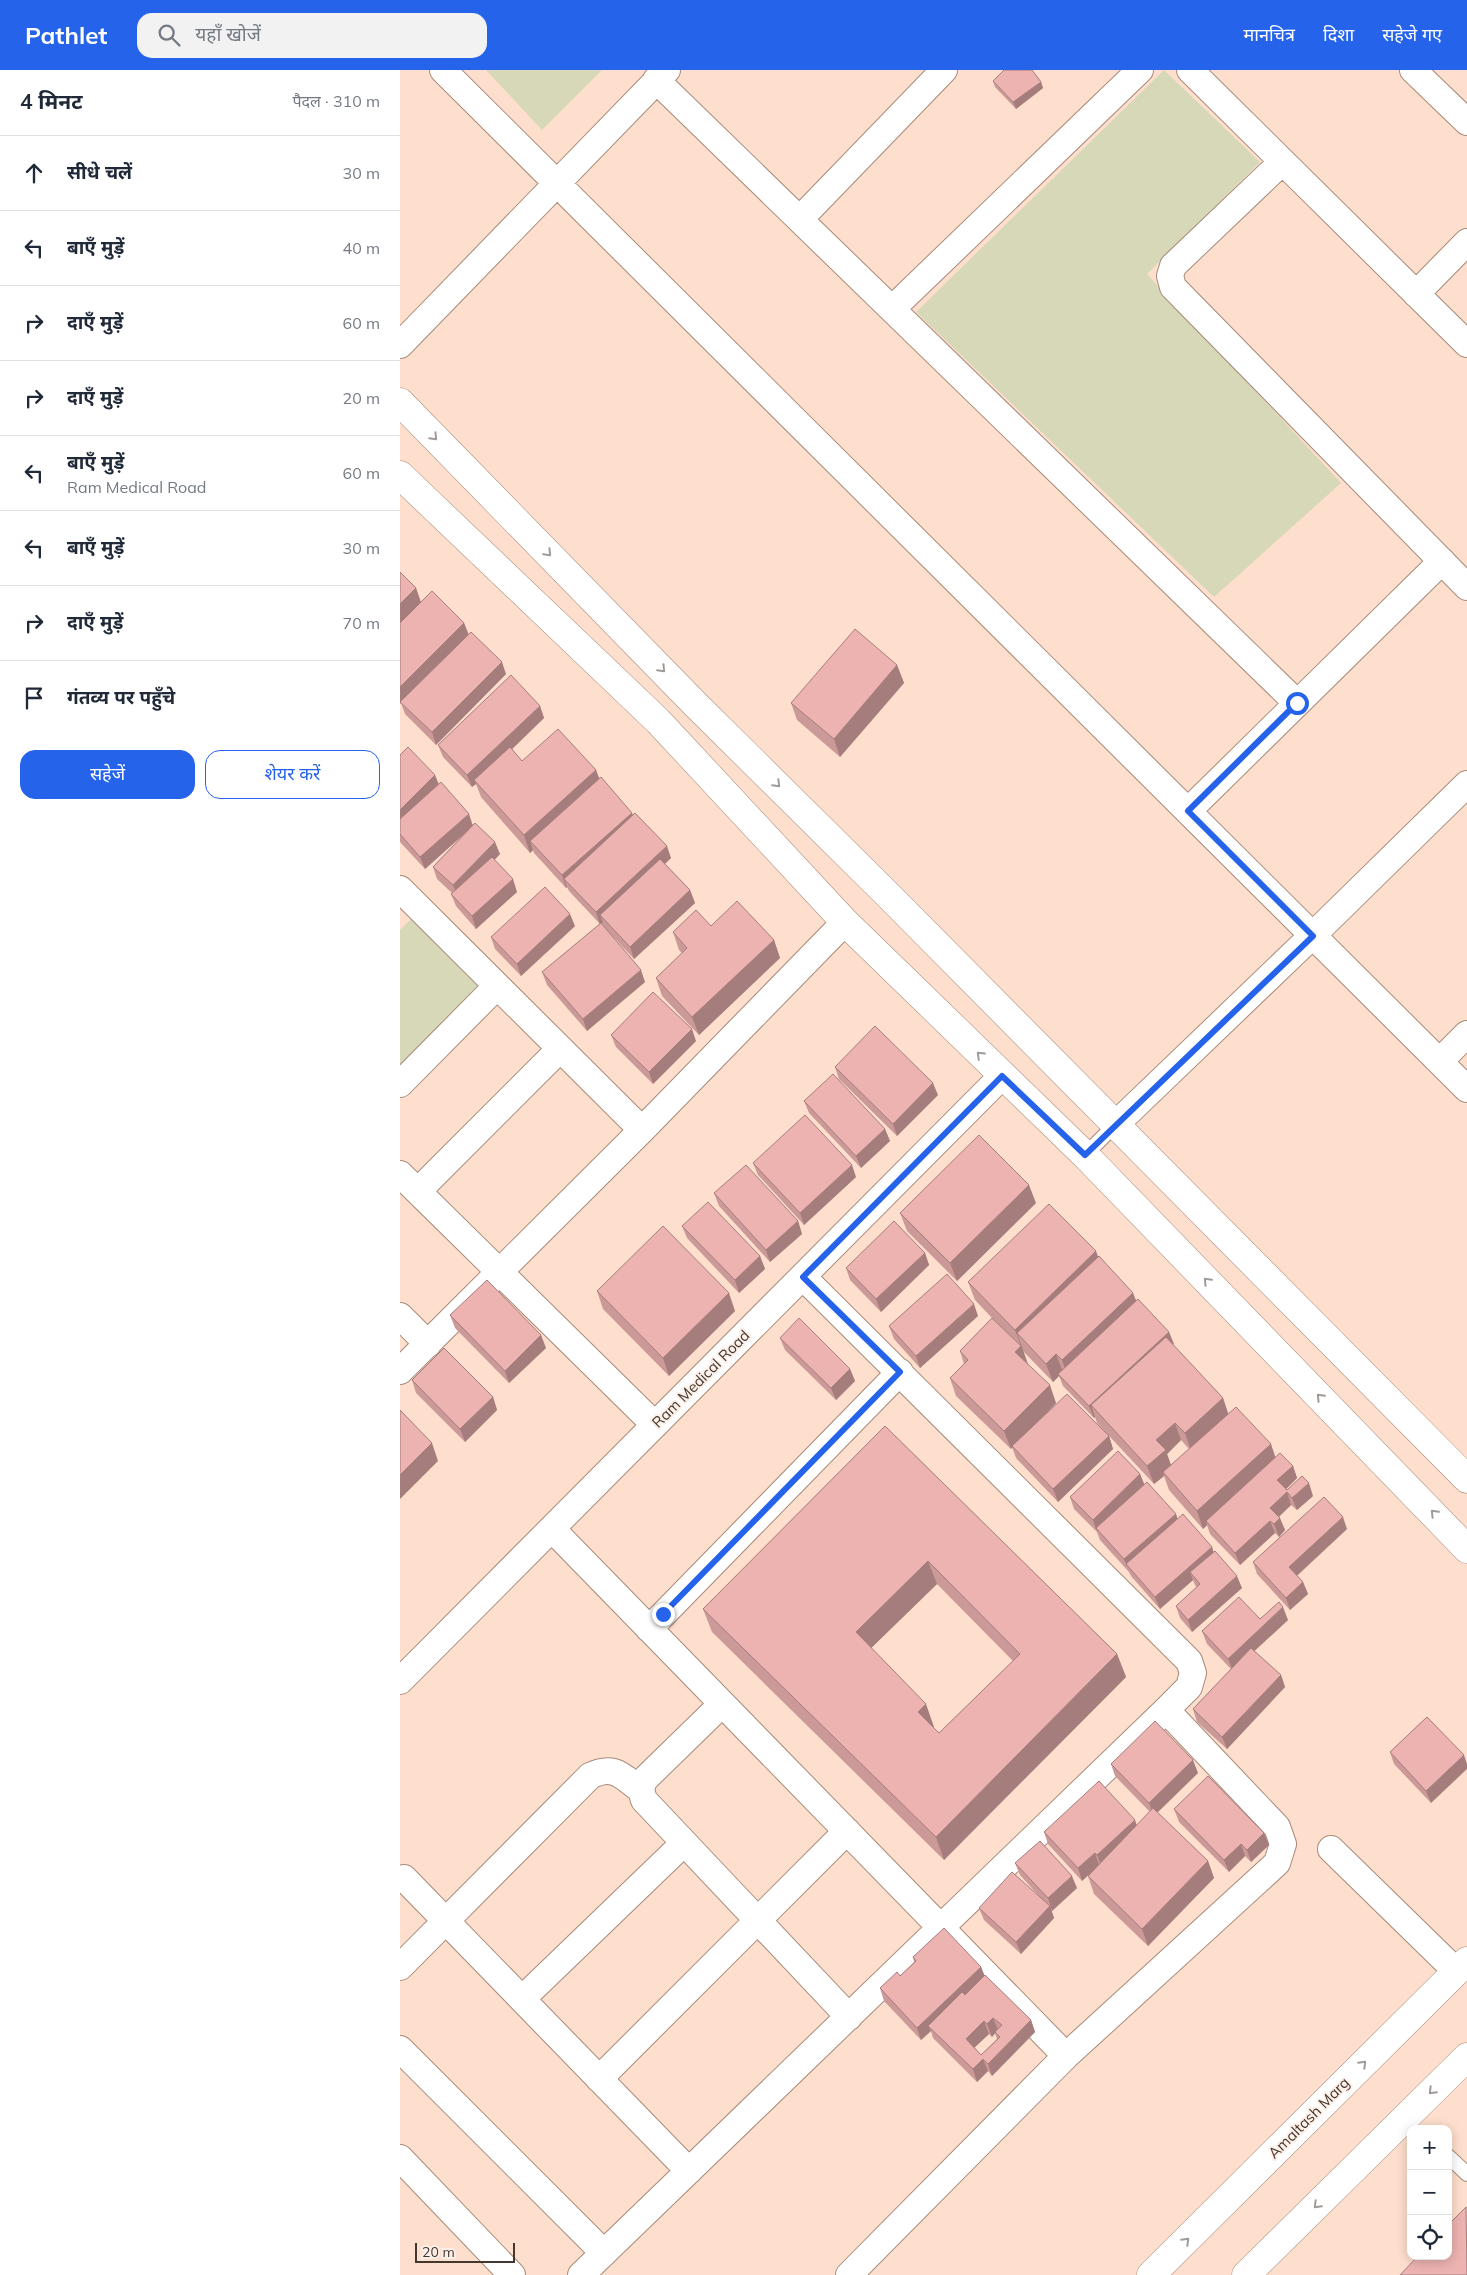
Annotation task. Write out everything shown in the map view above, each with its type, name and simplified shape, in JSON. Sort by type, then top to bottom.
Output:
[{"type":"street","points":[[443,70],[1467,1089]]},
{"type":"street","points":[[800,220],[944,70]]},
{"type":"street","points":[[892,309],[1140,70]]},
{"type":"street","points":[[1190,70],[1467,344]]},
{"type":"street","points":[[1413,70],[1467,122]]},
{"type":"street","points":[[400,345],[556,182],[662,75],[800,220],[1297,703]]},
{"type":"street","points":[[1282,162],[1173,266],[1170,276],[1173,288],[1467,587]]},
{"type":"street","points":[[1416,294],[1467,242]]},
{"type":"street","points":[[400,402],[695,704],[890,897],[1467,1480]]},
{"type":"street","points":[[400,475],[658,721],[845,922],[1085,1155],[1467,1549]]},
{"type":"street","points":[[1188,811],[1442,561]]},
{"type":"street","points":[[1115,1125],[1313,936],[1467,784]]},
{"type":"street","points":[[403,899],[497,986],[642,1130]]},
{"type":"street","points":[[400,1371],[642,1130],[845,922]]},
{"type":"street","points":[[400,1084],[497,986]]},
{"type":"street","points":[[1440,1062],[1467,1034]]},
{"type":"street","points":[[560,1049],[409,1182],[655,1425]]},
{"type":"street","name":"Ram Medical Road","points":[[400,1681],[1002,1076]]},
{"type":"street","points":[[581,2275],[1166,1710],[1189,1687],[1193,1673],[1189,1661],[803,1277]]},
{"type":"street","points":[[400,1316],[428,1344]]},
{"type":"street","points":[[649,1629],[900,1372]]},
{"type":"street","points":[[552,1529],[1066,2056]]},
{"type":"street","points":[[722,1704],[644,1780],[641,1790],[644,1800],[849,2017]]},
{"type":"street","points":[[849,2275],[1066,2056],[1277,1864],[1284,1844],[1278,1827],[1166,1710]]},
{"type":"street","points":[[400,1967],[590,1776],[603,1770],[617,1772],[641,1790]]},
{"type":"street","points":[[599,2080],[847,1831]]},
{"type":"street","points":[[522,1999],[684,1843]]},
{"type":"street","points":[[1331,1849],[1462,1966]]},
{"type":"street","points":[[404,1878],[689,2171]]},
{"type":"street","name":"Amaltash Marg","points":[[1152,2275],[1462,1966]]},
{"type":"street","points":[[400,2049],[604,2253]]},
{"type":"street","points":[[1246,2275],[1414,2122],[1467,2057]]},
{"type":"street","points":[[400,2158],[512,2275]]},
{"type":"lane","points":[[1085,1155],[1115,1125]]},
{"type":"lane","points":[[1452,2160],[1467,2174]]},
{"type":"green space","points":[[486,70],[602,70],[542,130]]},
{"type":"green space","points":[[1164,70],[1260,162],[1147,274],[1341,483],[1214,597],[916,312]]},
{"type":"green space","points":[[411,919],[479,986],[400,1065],[400,930]]},
{"type":"building","points":[[1004,70],[1032,70],[1041,82],[1013,102],[993,81]]},
{"type":"building","points":[[400,572],[416,588],[400,604]]},
{"type":"building","points":[[432,591],[464,623],[400,687],[400,623]]},
{"type":"building","points":[[855,629],[897,665],[834,739],[791,703]]},
{"type":"building","points":[[471,632],[502,662],[432,732],[400,702]]},
{"type":"building","points":[[511,675],[540,706],[467,775],[438,745]]},
{"type":"building","points":[[558,729],[596,770],[524,835],[474,780],[510,747],[522,761]]},
{"type":"building","points":[[408,747],[435,775],[400,810],[400,755]]},
{"type":"building","points":[[601,777],[632,813],[562,875],[530,841]]},
{"type":"building","points":[[441,782],[469,814],[420,857],[400,834],[400,819]]},
{"type":"building","points":[[635,813],[667,846],[596,912],[564,879]]},
{"type":"building","points":[[475,823],[495,842],[453,885],[433,867]]},
{"type":"building","points":[[492,857],[513,879],[472,916],[451,894]]},
{"type":"building","points":[[660,859],[690,890],[630,947],[600,915]]},
{"type":"building","points":[[545,887],[570,914],[517,964],[491,937]]},
{"type":"building","points":[[737,901],[774,940],[692,1017],[656,978],[687,948],[673,932],[696,910],[711,926]]},
{"type":"building","points":[[601,923],[641,970],[583,1019],[542,972]]},
{"type":"building","points":[[653,992],[692,1029],[649,1072],[611,1035]]},
{"type":"building","points":[[875,1026],[933,1083],[893,1124],[835,1067]]},
{"type":"building","points":[[833,1074],[885,1129],[856,1156],[804,1101]]},
{"type":"building","points":[[805,1115],[852,1165],[800,1213],[753,1163]]},
{"type":"building","points":[[979,1135],[1029,1185],[950,1263],[900,1213]]},
{"type":"building","points":[[746,1165],[798,1221],[766,1250],[714,1193]]},
{"type":"building","points":[[708,1202],[760,1256],[735,1280],[682,1226]]},
{"type":"building","points":[[1049,1204],[1096,1251],[1015,1330],[968,1282]]},
{"type":"building","points":[[894,1221],[925,1253],[876,1299],[846,1268]]},
{"type":"building","points":[[663,1226],[729,1293],[663,1358],[597,1291]]},
{"type":"building","points":[[1099,1256],[1133,1293],[1062,1360],[1056,1354],[1046,1364],[1017,1333]]},
{"type":"building","points":[[947,1274],[974,1304],[916,1356],[889,1326]]},
{"type":"building","points":[[487,1280],[541,1335],[505,1371],[450,1315]]},
{"type":"building","points":[[1138,1299],[1169,1332],[1089,1406],[1058,1374]]},
{"type":"building","points":[[799,1318],[850,1369],[831,1388],[780,1338]]},
{"type":"building","points":[[992,1318],[1021,1346],[1015,1352],[1050,1385],[1004,1431],[950,1378],[968,1360],[960,1351]]},
{"type":"building","points":[[1166,1337],[1223,1398],[1185,1433],[1175,1423],[1156,1440],[1166,1450],[1147,1466],[1091,1405]]},
{"type":"building","points":[[444,1348],[493,1397],[460,1429],[412,1380]]},
{"type":"building","points":[[1067,1394],[1109,1436],[1053,1489],[1012,1446]]},
{"type":"building","points":[[1236,1407],[1271,1444],[1197,1511],[1163,1472]]},
{"type":"building","points":[[400,1410],[432,1443],[400,1475]]},
{"type":"building","points":[[885,1426],[1117,1654],[936,1837],[703,1609]],"holes":[[[928,1561],[1020,1654],[939,1733],[918,1712],[926,1704],[856,1632]]]},
{"type":"building","points":[[1118,1451],[1140,1474],[1093,1520],[1070,1497]]},
{"type":"building","points":[[1280,1453],[1293,1466],[1277,1480],[1287,1490],[1302,1476],[1309,1483],[1292,1498],[1287,1492],[1270,1508],[1280,1518],[1274,1524],[1270,1521],[1235,1553],[1206,1521]]},
{"type":"building","points":[[1147,1482],[1176,1514],[1124,1559],[1096,1528]]},
{"type":"building","points":[[1324,1497],[1343,1517],[1289,1567],[1303,1582],[1286,1598],[1253,1562]]},
{"type":"building","points":[[1183,1514],[1212,1547],[1155,1597],[1126,1564]]},
{"type":"building","points":[[1215,1551],[1237,1576],[1188,1620],[1176,1606],[1200,1584],[1190,1572]]},
{"type":"building","points":[[1239,1597],[1260,1619],[1279,1602],[1283,1607],[1228,1659],[1202,1631]]},
{"type":"building","points":[[1251,1648],[1281,1675],[1222,1737],[1193,1709]]},
{"type":"building","points":[[1427,1717],[1464,1755],[1426,1791],[1390,1752]]},
{"type":"building","points":[[1155,1721],[1193,1760],[1149,1803],[1111,1764]]},
{"type":"building","points":[[1208,1776],[1264,1833],[1247,1850],[1241,1844],[1224,1860],[1174,1809]]},
{"type":"building","points":[[1099,1781],[1135,1820],[1097,1855],[1095,1853],[1078,1868],[1044,1832]]},
{"type":"building","points":[[1153,1808],[1208,1861],[1142,1929],[1088,1876]]},
{"type":"building","points":[[1040,1841],[1072,1876],[1048,1898],[1015,1863]]},
{"type":"building","points":[[1012,1872],[1050,1906],[1016,1942],[979,1908]]},
{"type":"building","points":[[944,1928],[981,1967],[917,2028],[880,1988],[897,1972],[900,1976],[916,1961],[913,1957]]},
{"type":"building","points":[[985,1975],[1031,2020],[988,2064],[983,2059],[973,2069],[928,2026],[962,1992],[965,1995]],"holes":[[[993,2018],[1002,2025],[995,2032],[1000,2037],[981,2055],[966,2039],[984,2021],[987,2024]]]},
{"type":"building","points":[[1466,2207],[1467,2275],[1400,2275],[1414,2260],[1452,2260],[1452,2221]]},
{"type":"route","points":[[663,1614],[900,1372],[803,1277],[1002,1076],[1085,1155],[1313,936],[1188,811],[1297,703]]}]
